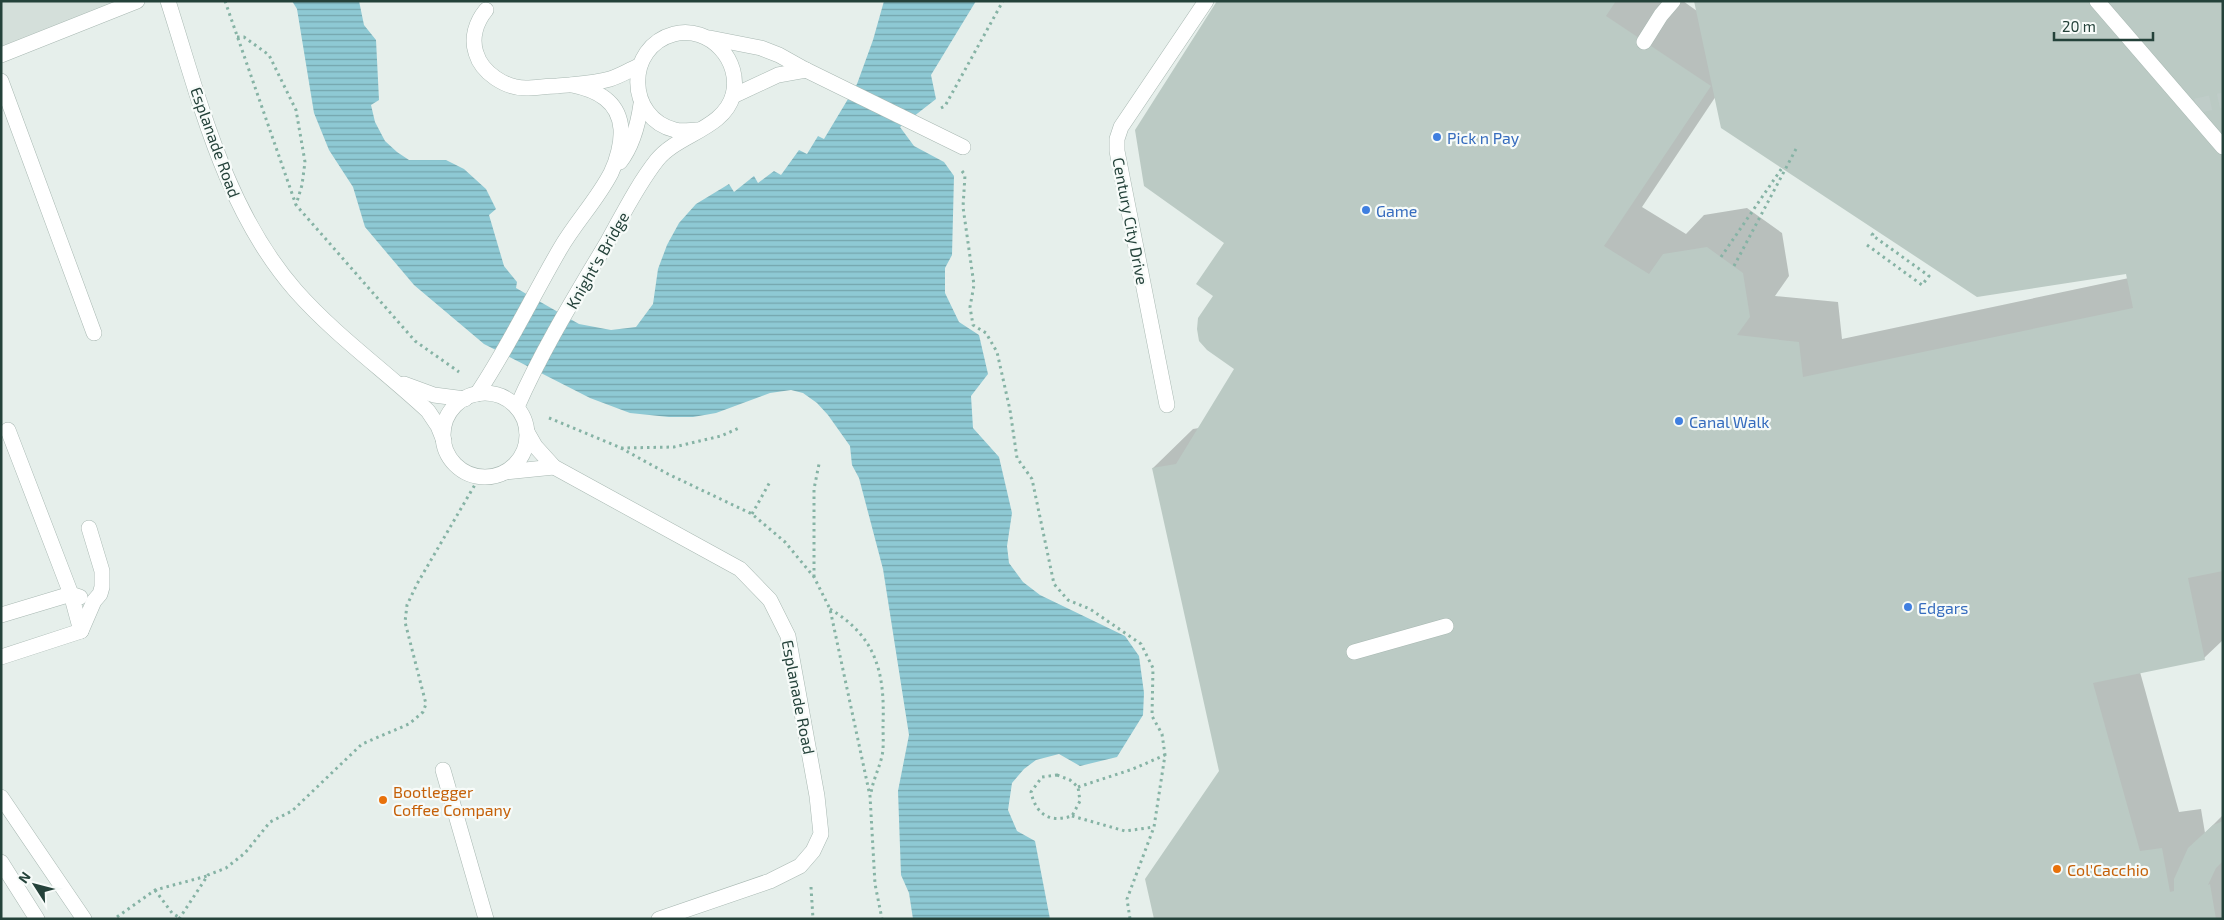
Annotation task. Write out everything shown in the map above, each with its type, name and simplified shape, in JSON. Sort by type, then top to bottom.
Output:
[{"type":"street","points":[[1,55],[137,1]]},
{"type":"street","name":"Esplanade Road","points":[[168,1],[221,164],[244,214],[271,257],[295,289],[330,327],[428,411],[438,426],[444,441]]},
{"type":"street","name":"Century City Drive","points":[[1167,405],[1117,151],[1117,139],[1121,127],[1206,1]]},
{"type":"street","points":[[1644,42],[1673,1]]},
{"type":"street","points":[[2097,1],[2223,147]]},
{"type":"street","name":"Knight's Bridge","points":[[486,10],[480,17],[473,44],[478,58],[487,71],[497,80],[510,86],[572,85],[613,78],[639,66]]},
{"type":"street","points":[[639,66],[647,51],[660,40],[675,34],[692,33],[761,48],[779,55],[963,147]]},
{"type":"street","points":[[708,38],[722,48],[731,62],[735,79],[733,96]]},
{"type":"street","name":"Knight's Bridge","points":[[476,392],[498,360],[560,248],[611,173],[627,153],[634,138],[641,104],[636,85],[639,66]]},
{"type":"street","points":[[733,96],[778,75],[806,70]]},
{"type":"street","points":[[1,81],[94,333]]},
{"type":"street","name":"Knight's Bridge","points":[[572,85],[600,93],[610,101],[618,112],[621,128],[620,142],[611,173]]},
{"type":"street","name":"Knight's Bridge","points":[[518,403],[574,298],[657,160],[670,147],[713,123],[726,111],[733,96]]},
{"type":"street","points":[[641,104],[655,121],[676,130],[698,130]]},
{"type":"street","name":"Esplanade Road","points":[[391,378],[420,391],[476,392]]},
{"type":"street","points":[[504,472],[514,465],[522,455],[526,444],[527,432],[524,418],[518,403],[498,396],[476,392],[458,403],[448,415],[443,430],[444,441],[450,457],[457,466],[467,473],[480,476],[554,467]]},
{"type":"street","points":[[8,430],[71,594],[82,631]]},
{"type":"street","name":"Esplanade Road","points":[[527,432],[534,446],[554,467],[740,569],[770,600],[788,636],[817,796],[821,834],[813,851],[800,866],[770,881],[659,919]]},
{"type":"street","points":[[82,631],[102,587],[102,571],[89,528]]},
{"type":"street","points":[[1,615],[71,594],[94,601]]},
{"type":"street","points":[[1354,652],[1446,626]]},
{"type":"street","points":[[1,657],[82,631]]},
{"type":"street","points":[[443,770],[486,919]]},
{"type":"street","points":[[1,797],[84,919]]},
{"type":"street","points":[[1,862],[37,919]]},
{"type":"path","points":[[225,1],[296,205],[416,341],[460,373],[476,392]]},
{"type":"path","points":[[918,125],[945,106],[1003,1]]},
{"type":"path","points":[[237,37],[244,37],[269,55],[296,110],[305,162],[302,184],[296,205]]},
{"type":"path","points":[[1734,266],[1796,149]]},
{"type":"path","points":[[1721,257],[1782,168]]},
{"type":"path","points":[[960,169],[965,175],[963,207],[974,285],[970,307],[972,325],[986,333],[997,352],[1010,410],[1017,458],[1032,479],[1054,584],[1068,600],[1090,609],[1141,644],[1153,668],[1152,716],[1162,734],[1165,755],[1154,827],[1128,898],[1130,919]]},
{"type":"path","points":[[1866,245],[1922,285],[1928,276],[1872,236],[1876,230]]},
{"type":"path","points":[[518,403],[557,423],[619,448],[668,474],[752,514],[785,542],[814,577],[830,609],[870,796],[875,884],[882,919]]},
{"type":"path","points":[[619,448],[674,447],[721,436],[739,428]]},
{"type":"path","points":[[814,577],[814,488],[819,464]]},
{"type":"path","points":[[117,916],[155,890],[226,868],[245,853],[270,822],[292,811],[362,744],[409,724],[423,712],[426,704],[405,622],[407,605],[417,584],[480,476]]},
{"type":"path","points":[[752,514],[771,480]]},
{"type":"path","points":[[830,609],[842,616],[870,646],[882,676],[884,707],[882,755],[870,796]]},
{"type":"path","points":[[1078,787],[1165,755]]},
{"type":"path","points":[[1072,816],[1080,801],[1078,787],[1070,780],[1057,775],[1042,777],[1031,792],[1034,804],[1045,816],[1059,820],[1072,816],[1125,831],[1154,827]]},
{"type":"path","points":[[155,890],[172,913],[180,919],[208,875]]},
{"type":"shaded area","points":[[1,1],[137,1],[1,55]]},
{"type":"water","points":[[292,1],[359,1],[364,25],[376,40],[379,100],[371,105],[375,122],[385,141],[409,160],[446,160],[464,169],[486,189],[496,209],[489,215],[504,266],[517,282],[516,288],[579,324],[611,330],[636,327],[653,304],[658,269],[667,245],[679,223],[696,204],[729,184],[734,192],[754,176],[758,183],[774,171],[781,175],[799,150],[807,154],[818,136],[824,139],[857,84],[873,40],[884,1],[976,1],[931,75],[936,99],[900,127],[914,146],[944,162],[954,176],[952,255],[945,268],[945,293],[959,322],[979,335],[988,374],[971,396],[973,428],[999,457],[1012,513],[1007,546],[1009,563],[1023,582],[1040,595],[1125,636],[1139,656],[1144,693],[1143,715],[1117,757],[1080,766],[1059,754],[1036,760],[1024,769],[1012,783],[1008,810],[1017,831],[1035,841],[1050,919],[913,919],[909,893],[901,875],[898,791],[909,735],[883,569],[859,478],[852,465],[850,446],[828,415],[817,403],[803,393],[791,390],[770,393],[716,413],[693,417],[669,417],[630,413],[590,398],[484,344],[414,285],[365,227],[353,187],[329,150],[314,113],[297,9]]},
{"type":"building","name":"Canal Walk","points":[[1217,1],[1616,1],[1606,16],[1711,86],[1604,246],[1649,274],[1663,254],[1707,247],[1743,273],[1750,317],[1737,335],[1799,342],[1803,377],[2133,308],[2126,274],[1977,297],[1721,128],[1694,1],[2223,1],[2223,571],[2188,578],[2205,660],[2093,683],[2140,851],[2162,848],[2170,892],[2174,891],[2174,879],[2188,848],[2213,825],[2223,821],[2223,861],[2216,868],[2208,885],[2210,884],[2216,919],[1154,919],[1145,879],[1219,771],[1152,468],[1176,464],[1234,369],[1207,350],[1199,341],[1197,329],[1198,318],[1213,296],[1196,284],[1224,243],[1144,186],[1135,130]]},
{"type":"tunnel","points":[[2196,106],[2223,100]]},
{"type":"place","name":"Pick n Pay","points":[[1437,137]]},
{"type":"place","name":"Game","points":[[1366,210]]},
{"type":"place","name":"Canal Walk","points":[[1679,421]]},
{"type":"place","name":"Edgars","points":[[1908,607]]},
{"type":"place","name":"Bootlegger Coffee Company","points":[[383,800]]},
{"type":"place","name":"Col'Cacchio","points":[[2057,869]]}]
